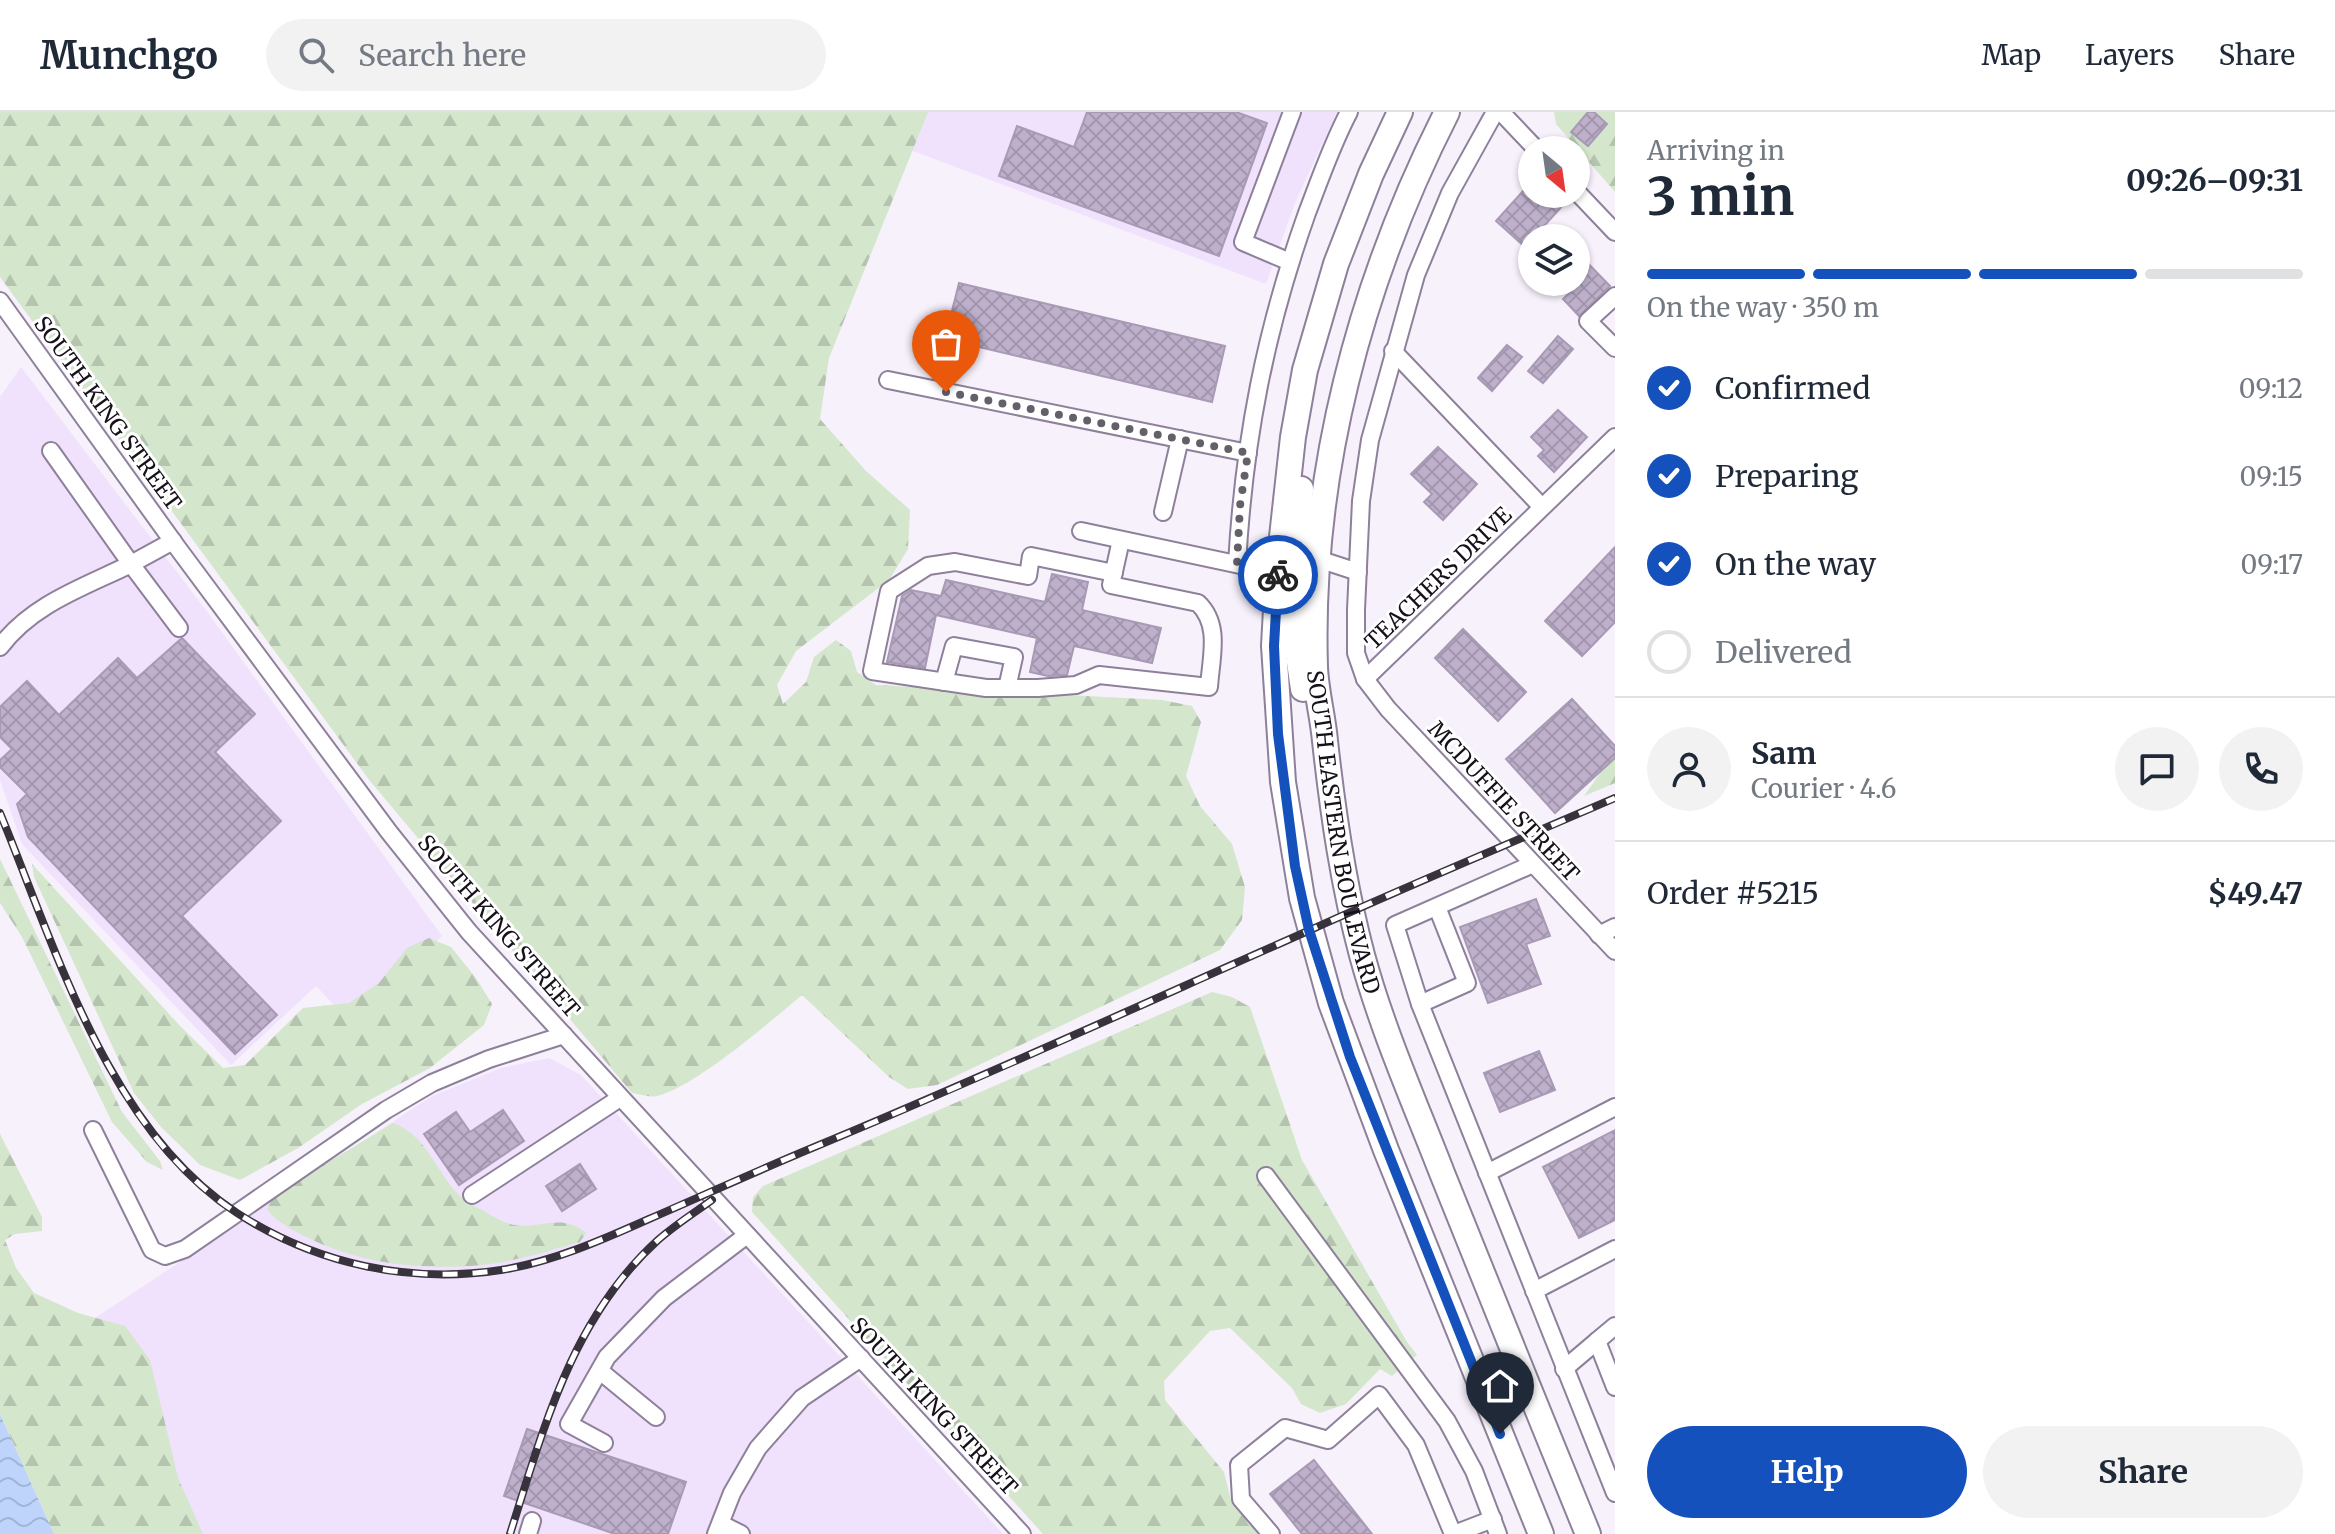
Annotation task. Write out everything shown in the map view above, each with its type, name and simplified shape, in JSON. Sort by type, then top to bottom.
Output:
[{"type":"highway","name":"SOUTH EASTERN BOULEVARD","points":[[1400,112],[1371,174],[1336,264],[1305,370],[1293,437],[1278,573],[1274,646],[1278,734],[1295,866],[1309,930],[1353,1064],[1541,1534]]},
{"type":"highway","name":"SOUTH EASTERN BOULEVARD","points":[[1447,112],[1402,209],[1358,332],[1330,456],[1318,559],[1315,671],[1331,800],[1363,959],[1442,1171],[1588,1534]]},
{"type":"highway","points":[[1305,370],[1300,531],[1305,545],[1318,559]]},
{"type":"highway","points":[[1278,573],[1294,591],[1299,604],[1297,648],[1301,679],[1331,800]]},
{"type":"highway","points":[[1490,1409],[1559,1534]]},
{"type":"street","points":[[1290,262],[1243,242],[1292,112]]},
{"type":"street","points":[[1237,564],[1240,506],[1266,343],[1290,262],[1349,112]]},
{"type":"street","points":[[1318,559],[1358,572],[1361,501],[1370,440],[1393,351],[1416,275],[1450,193],[1495,112]]},
{"type":"street","points":[[1501,112],[1524,136]]},
{"type":"street","points":[[1590,206],[1615,232]]},
{"type":"street","points":[[1615,296],[1588,321],[1615,348]]},
{"type":"street","name":"SOUTH KING STREET","points":[[0,301],[173,541],[413,863],[469,932],[1022,1534]]},
{"type":"street","points":[[1393,351],[1542,507]]},
{"type":"street","points":[[888,380],[1248,453]]},
{"type":"street","name":"TEACHERS DRIVE","points":[[1358,572],[1356,653],[1365,679],[1615,437]]},
{"type":"street","points":[[1163,512],[1180,439]]},
{"type":"street","points":[[51,451],[179,628]]},
{"type":"street","points":[[1081,531],[1278,573]]},
{"type":"street","points":[[1114,573],[1031,556],[1028,576],[955,562],[928,566],[889,591],[872,671],[1007,688],[1076,685],[1099,675],[1209,687],[1214,630],[1207,612],[1198,603],[1111,585],[1114,573],[1121,540]]},
{"type":"street","points":[[0,647],[14,628],[38,609],[173,541]]},
{"type":"street","points":[[944,682],[954,646],[1014,657],[1007,688]]},
{"type":"street","name":"MCDUFFIE STREET","points":[[1365,679],[1398,720],[1615,951]]},
{"type":"street","name":"SOUTH EASTERN BOULEVARD","points":[[1533,864],[1395,925],[1420,1004],[1564,1369],[1614,1486]]},
{"type":"street","points":[[1420,1004],[1467,983],[1437,907]]},
{"type":"street","points":[[1599,935],[1615,927]]},
{"type":"street","points":[[93,1130],[152,1250],[165,1256],[185,1249],[386,1110],[432,1083],[489,1059],[564,1035]]},
{"type":"street","points":[[472,1195],[620,1098]]},
{"type":"street","points":[[1487,1173],[1615,1107]]},
{"type":"street","points":[[1266,1176],[1447,1421],[1474,1471],[1496,1527],[1454,1534],[1416,1445],[1379,1395],[1328,1440],[1285,1428],[1239,1465],[1241,1499],[1271,1534]]},
{"type":"street","points":[[604,1443],[569,1424],[607,1357],[664,1298],[747,1235]]},
{"type":"street","points":[[1534,1291],[1615,1249]]},
{"type":"street","points":[[1564,1369],[1615,1326]]},
{"type":"street","points":[[1597,1341],[1615,1387]]},
{"type":"street","points":[[741,1534],[718,1529],[732,1493],[758,1448],[802,1398],[861,1358]]},
{"type":"street","points":[[600,1371],[656,1417]]},
{"type":"shaded area","points":[[921,112],[1337,112],[1295,203],[1266,284],[908,149]]},
{"type":"shaded area","points":[[21,367],[208,613],[442,936],[351,1023],[316,986],[231,1065],[22,844],[0,780],[0,397]]},
{"type":"shaded area","points":[[549,1058],[581,1075],[1003,1534],[176,1534],[95,1318],[432,1096],[501,1068]]},
{"type":"green space","points":[[0,112],[928,112],[829,358],[820,419],[866,471],[910,510],[908,549],[889,580],[796,651],[777,685],[783,704],[806,682],[814,657],[836,640],[851,651],[857,672],[876,685],[1162,700],[1192,706],[1201,722],[1186,776],[1200,806],[1232,844],[1245,887],[1242,920],[1220,950],[937,1085],[908,1089],[889,1077],[802,995],[732,1052],[691,1080],[657,1096],[632,1093],[370,781],[0,277]]},
{"type":"green space","points":[[1554,112],[1615,112],[1615,192],[1590,163],[1590,136],[1566,136],[1556,124]]},
{"type":"green space","points":[[1615,752],[1615,783],[1584,796]]},
{"type":"green space","points":[[0,859],[122,1112],[160,1161],[163,1170],[147,1162],[112,1122],[22,937],[0,903]]},
{"type":"green space","points":[[32,864],[180,1026],[223,1068],[245,1065],[303,1008],[349,1003],[379,983],[407,948],[429,938],[451,947],[492,1004],[484,1025],[430,1068],[362,1104],[298,1148],[240,1180],[200,1165],[161,1127],[134,1093],[34,877]]},
{"type":"green space","points":[[1212,992],[1232,997],[1250,1007],[1302,1160],[1417,1355],[1392,1376],[1380,1369],[1346,1404],[1320,1413],[1301,1404],[1292,1388],[1230,1328],[1210,1331],[1164,1381],[1165,1400],[1224,1472],[1231,1500],[1258,1534],[1043,1534],[752,1212],[753,1197],[763,1186]]},
{"type":"green space","points":[[393,1123],[414,1136],[461,1197],[496,1218],[523,1226],[568,1224],[586,1233],[580,1242],[502,1262],[415,1266],[365,1258],[317,1242],[276,1219],[267,1209],[274,1195]]},
{"type":"green space","points":[[0,1134],[42,1217],[42,1231],[15,1234],[5,1240],[16,1268],[34,1293],[78,1313],[125,1326],[150,1360],[178,1478],[203,1534],[54,1534],[0,1414]]},
{"type":"water","points":[[0,1414],[54,1534],[0,1534]]},
{"type":"building","points":[[1087,112],[1236,112],[1267,123],[1219,256],[999,176],[1017,126],[1074,147]]},
{"type":"building","points":[[1588,112],[1594,112],[1607,124],[1590,144],[1590,136],[1576,136],[1571,132]]},
{"type":"building","points":[[1518,197],[1518,208],[1560,208],[1546,224],[1518,224],[1518,241],[1496,221]]},
{"type":"building","points":[[1590,265],[1610,286],[1579,316],[1563,299],[1566,296],[1590,296]]},
{"type":"building","points":[[959,283],[1225,346],[1212,402],[945,339]]},
{"type":"building","points":[[1558,336],[1573,349],[1543,383],[1528,371]]},
{"type":"building","points":[[1507,345],[1522,357],[1492,391],[1478,378]]},
{"type":"building","points":[[1558,410],[1587,437],[1554,472],[1538,456],[1544,450],[1531,437]]},
{"type":"building","points":[[1438,447],[1477,484],[1443,520],[1424,502],[1432,494],[1411,474]]},
{"type":"building","points":[[1615,547],[1615,622],[1582,656],[1545,621]]},
{"type":"building","points":[[1052,574],[1088,582],[1082,610],[1161,628],[1152,663],[1074,646],[1067,675],[1048,676],[1030,672],[1037,638],[936,615],[925,668],[887,662],[902,596],[911,590],[941,596],[946,580],[1045,602]]},
{"type":"building","points":[[1463,629],[1526,692],[1498,721],[1435,658]]},
{"type":"building","points":[[182,638],[255,714],[215,752],[281,821],[182,916],[277,1015],[235,1054],[28,837],[17,804],[27,794],[0,767],[0,760],[12,749],[0,737],[0,707],[27,681],[59,715],[118,658],[137,678]]},
{"type":"building","points":[[1572,699],[1615,746],[1615,758],[1555,813],[1506,759]]},
{"type":"building","points":[[1536,899],[1550,936],[1526,944],[1541,984],[1488,1003],[1460,927]]},
{"type":"building","points":[[1539,1051],[1555,1090],[1500,1112],[1484,1073]]},
{"type":"building","points":[[503,1110],[524,1141],[459,1185],[424,1134],[456,1112],[470,1132]]},
{"type":"building","points":[[1615,1130],[1615,1220],[1579,1238],[1543,1167]]},
{"type":"building","points":[[580,1164],[596,1189],[562,1211],[546,1186]]},
{"type":"building","points":[[527,1429],[686,1482],[668,1534],[615,1534],[504,1496]]},
{"type":"building","points":[[1314,1460],[1372,1534],[1302,1534],[1270,1494]]},
{"type":"railway","points":[[0,813],[91,1032],[120,1085],[153,1134],[192,1177],[237,1213],[267,1231],[331,1257],[398,1272],[466,1274],[520,1266],[595,1242],[1615,798]]},
{"type":"railway","points":[[510,1534],[564,1376],[603,1304],[628,1271],[658,1240],[712,1200]]},
{"type":"way so far","points":[[946,392],[1248,453],[1240,506],[1237,564],[1278,575]]},
{"type":"route","points":[[1278,575],[1274,646],[1278,734],[1295,866],[1309,930],[1350,1057],[1500,1434]]}]
